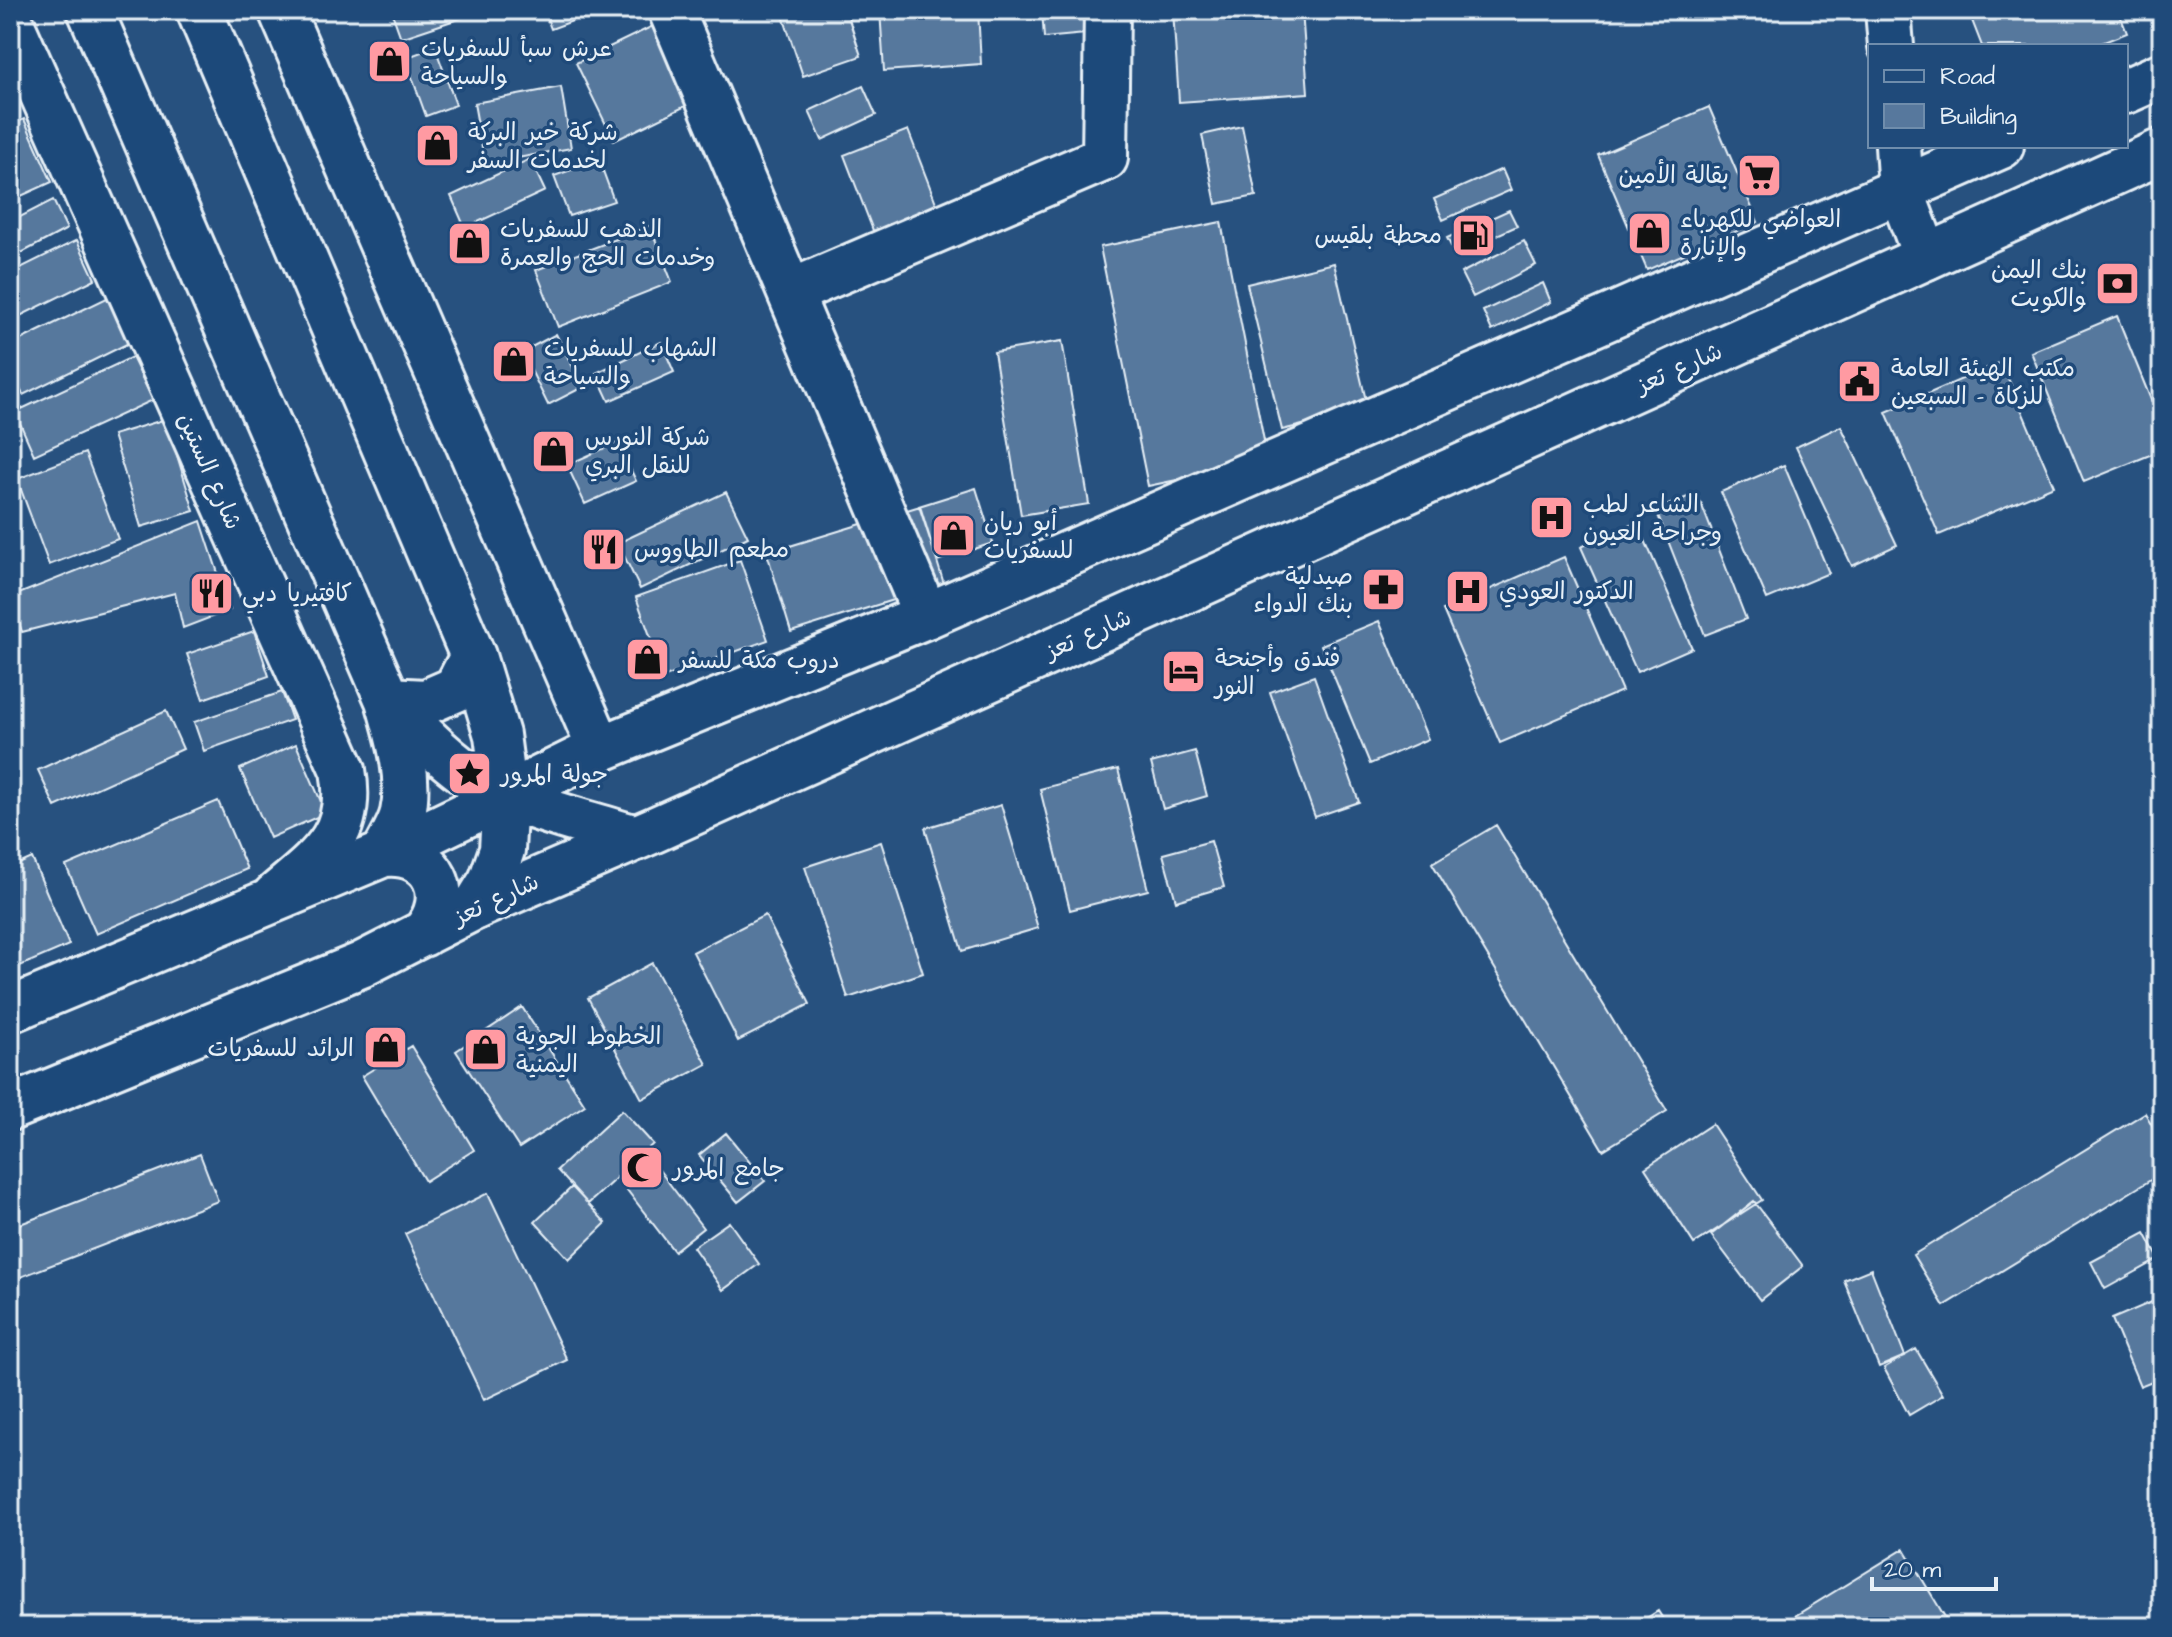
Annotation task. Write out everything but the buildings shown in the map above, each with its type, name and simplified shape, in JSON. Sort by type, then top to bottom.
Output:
[{"type":"main road","points":[[90,10],[388,700],[401,748],[405,783],[403,815],[384,854]]},
{"type":"main road","points":[[199,10],[473,656],[497,735],[505,796],[502,850],[491,881],[475,907]]},
{"type":"main road","points":[[281,10],[600,749]]},
{"type":"main road","points":[[671,10],[926,616]]},
{"type":"main road","points":[[791,292],[1105,158],[1107,10]]},
{"type":"main road","points":[[1888,10],[1891,44]]},
{"type":"main road","name":"شارع الستين","points":[[10,21],[343,770],[346,800],[337,834],[316,862],[267,903]]},
{"type":"main road","points":[[2128,90],[2162,75]]},
{"type":"main road","points":[[1898,148],[1901,191],[1926,257]]},
{"type":"main road","points":[[10,1010],[384,854],[600,749],[926,616],[1997,148]]},
{"type":"main road","name":"شارع تعز","points":[[10,1108],[361,965],[475,907],[654,830],[2162,151]]},
{"type":"main road","points":[[388,700],[426,702],[456,689],[473,656]]},
{"type":"main road","points":[[388,700],[438,751],[505,796],[632,837]]},
{"type":"main road","points":[[384,854],[397,852],[410,856],[431,872],[437,884],[438,911],[423,934]]},
{"type":"place","name":"عرش سبأ للسفريات والسياحة","points":[[390,62]]},
{"type":"place","name":"شركة خير البركة لخدمات السفر","points":[[437,146]]},
{"type":"place","name":"بقالة الأمين","points":[[1760,175]]},
{"type":"place","name":"العواضي للكهرباء والإنارة","points":[[1649,233]]},
{"type":"place","name":"محطة بلقيس","points":[[1473,235]]},
{"type":"place","name":"الذهب للسفريات وخدمات الحج والعمرة","points":[[469,243]]},
{"type":"place","name":"بنك اليمن والكويت","points":[[2118,284]]},
{"type":"place","name":"الشهاب للسفريات والسياحة","points":[[513,362]]},
{"type":"place","name":"مكتب الهيئة العامة للزكاة - السبعين","points":[[1860,382]]},
{"type":"place","name":"شركة النورس للنقل البري","points":[[554,451]]},
{"type":"place","name":"الشاعر لطب وجراحة العيون","points":[[1552,518]]},
{"type":"place","name":"أبو ريان للسفريات","points":[[953,536]]},
{"type":"place","name":"مطعم الطاووس","points":[[603,549]]},
{"type":"place","name":"صيدلية بنك الدواء","points":[[1384,590]]},
{"type":"place","name":"الدكتور العودي","points":[[1468,591]]},
{"type":"place","name":"كافتيريا دبي","points":[[211,593]]},
{"type":"place","name":"دروب مكة للسفر","points":[[648,660]]},
{"type":"place","name":"فندق وأجنحة النور","points":[[1184,672]]},
{"type":"place","name":"جولة المرور","points":[[470,774]]},
{"type":"place","name":"الرائد للسفريات","points":[[385,1048]]},
{"type":"place","name":"الخطوط الجوية اليمنية","points":[[485,1050]]},
{"type":"place","name":"جامع المرور","points":[[642,1168]]}]
